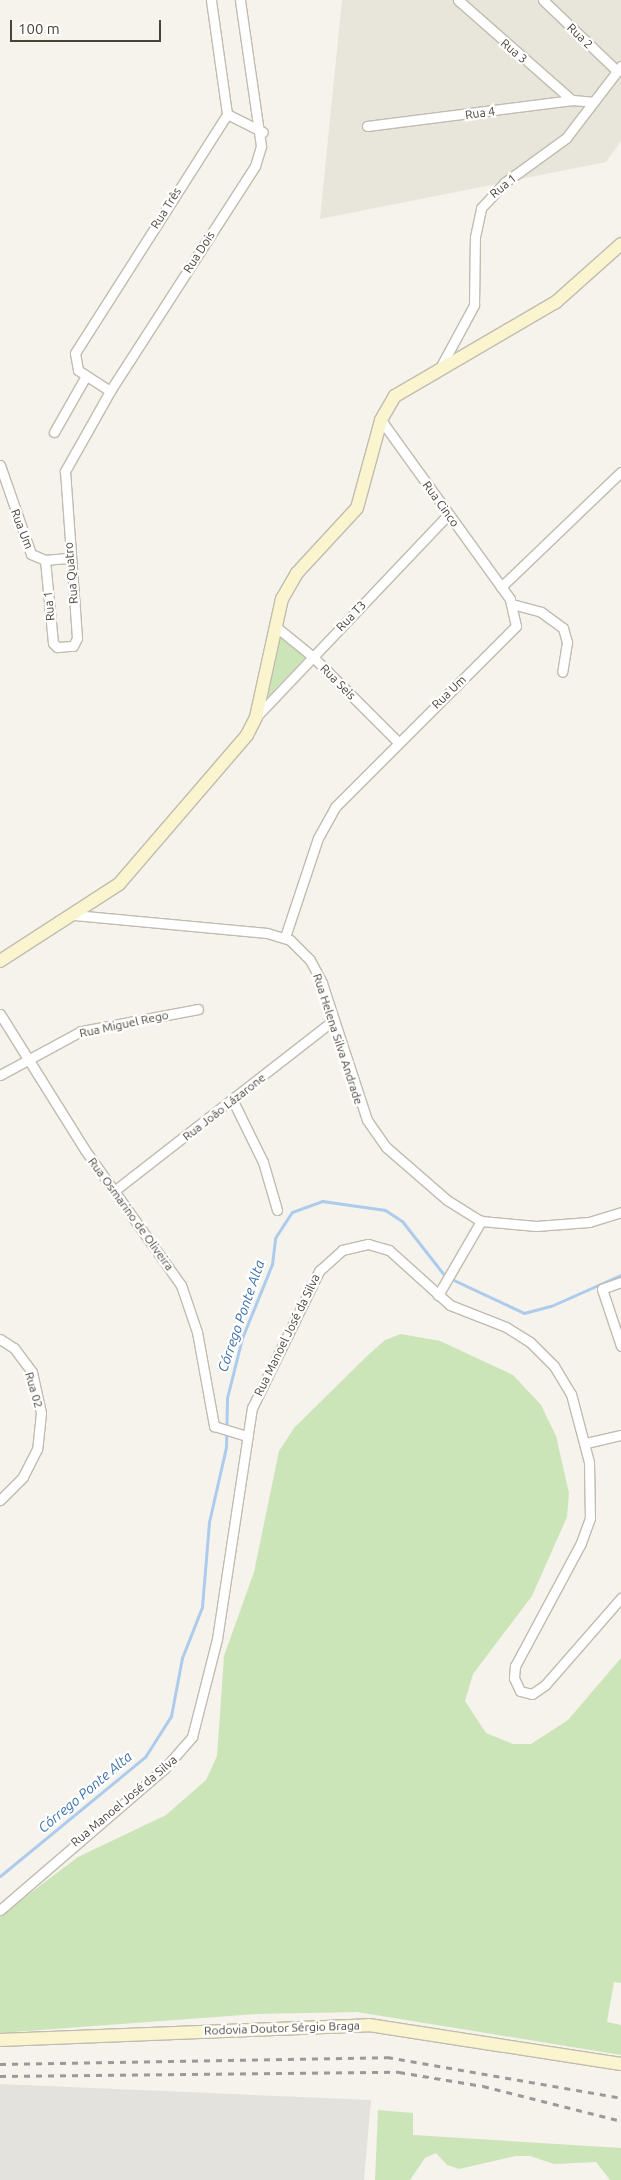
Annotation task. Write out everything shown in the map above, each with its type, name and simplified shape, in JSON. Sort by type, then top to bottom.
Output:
[{"type":"street","points":[[211,0],[227,114],[263,132]]},
{"type":"street","name":"Rua Dois","points":[[63,486],[73,454],[110,391],[255,166],[263,132],[240,0]]},
{"type":"street","name":"Rua 2","points":[[543,0],[619,69]]},
{"type":"street","name":"Rua 3","points":[[460,1],[572,100]]},
{"type":"street","name":"Rua 1","points":[[440,368],[474,305],[475,237],[481,208],[504,182],[566,138],[619,69]]},
{"type":"street","name":"Rua 4","points":[[367,126],[572,100],[592,102]]},
{"type":"street","name":"Rua Três","points":[[110,391],[86,376],[75,366],[75,353],[227,114]]},
{"type":"street","points":[[0,961],[74,915],[134,870],[242,742],[256,717],[277,609],[297,573],[357,508],[381,420],[395,396],[556,302],[621,244]]},
{"type":"street","points":[[54,432],[86,376]]},
{"type":"street","name":"Rua Cinco","points":[[381,420],[501,587]]},
{"type":"street","name":"Rua Um","points":[[0,465],[26,545],[34,556],[45,560],[70,558]]},
{"type":"street","points":[[501,587],[621,472]]},
{"type":"street","name":"Rua Quatro","points":[[60,647],[74,645],[77,638],[63,486]]},
{"type":"street","name":"Rua T3","points":[[256,717],[448,515]]},
{"type":"street","name":"Rua 1","points":[[45,560],[52,637],[54,645],[60,647]]},
{"type":"street","name":"Rua Um","points":[[285,937],[327,820],[344,796],[512,632],[516,620],[512,604],[501,587]]},
{"type":"street","points":[[512,604],[541,612],[563,628],[567,642],[562,672]]},
{"type":"street","name":"Rua Seis","points":[[275,626],[312,656],[398,742]]},
{"type":"street","points":[[74,915],[285,937]]},
{"type":"street","name":"Rua Helena Silva Andrade","points":[[285,937],[316,970],[359,1104],[375,1133],[447,1200],[481,1220]]},
{"type":"street","name":"Rua Miguel Rego","points":[[0,1075],[81,1031],[198,1009]]},
{"type":"street","name":"Rua Osmarino de Oliveira","points":[[0,1014],[114,1191],[164,1256],[186,1294],[197,1332],[209,1410],[219,1431],[246,1436]]},
{"type":"street","name":"Rua João Lázarone","points":[[114,1191],[233,1101],[332,1021]]},
{"type":"street","points":[[233,1101],[263,1162],[277,1210]]},
{"type":"street","points":[[438,1295],[481,1220],[565,1225],[621,1212]]},
{"type":"street","name":"Rua Manoel José da Silva","points":[[0,1910],[164,1769],[192,1737],[220,1624],[246,1436],[255,1399],[329,1258],[351,1245],[383,1247],[438,1295],[456,1308],[512,1330],[546,1356],[570,1394],[586,1443],[592,1487],[588,1524],[515,1666],[514,1678],[520,1691],[532,1694],[545,1685],[621,1598]]},
{"type":"street","points":[[621,1282],[602,1289],[621,1346]]},
{"type":"street","name":"Rua 02","points":[[0,1339],[14,1348],[32,1372],[41,1413],[37,1449],[23,1477],[0,1500]]},
{"type":"street","points":[[586,1443],[621,1435]]},
{"type":"street","name":"Rodovia Doutor Sérgio Braga","points":[[0,2040],[369,2025],[621,2064]]},
{"type":"shaded area","points":[[342,0],[621,0],[621,141],[606,162],[320,219]]},
{"type":"shaded area","points":[[0,2084],[371,2100],[364,2180],[0,2180]]},
{"type":"green space","points":[[277,633],[306,657],[264,701]]},
{"type":"green space","points":[[401,1334],[440,1341],[513,1375],[541,1405],[556,1436],[569,1493],[567,1517],[532,1596],[473,1674],[465,1701],[486,1733],[513,1744],[531,1744],[568,1720],[621,1658],[621,1983],[614,1982],[607,2022],[621,2025],[621,2055],[357,2012],[256,2014],[0,2033],[0,1916],[78,1857],[166,1815],[206,1780],[217,1756],[224,1656],[254,1572],[279,1451],[294,1428],[367,1356],[385,1340]]},
{"type":"green space","points":[[378,2110],[413,2113],[413,2135],[621,2148],[621,2180],[610,2180],[596,2162],[554,2164],[530,2156],[516,2156],[459,2169],[447,2165],[436,2153],[425,2158],[410,2180],[375,2180]]},
{"type":"waterway","name":"Córrego Ponte Alta","points":[[0,1876],[145,1757],[171,1716],[182,1658],[202,1607],[209,1522],[226,1447],[227,1398],[242,1338],[272,1264],[275,1238],[292,1212],[322,1201],[385,1210],[402,1221],[445,1276],[524,1313],[551,1306],[621,1275]]},
{"type":"railway","points":[[0,2064],[387,2057],[621,2098]]},
{"type":"railway","points":[[0,2076],[399,2072],[483,2086],[621,2121]]}]
